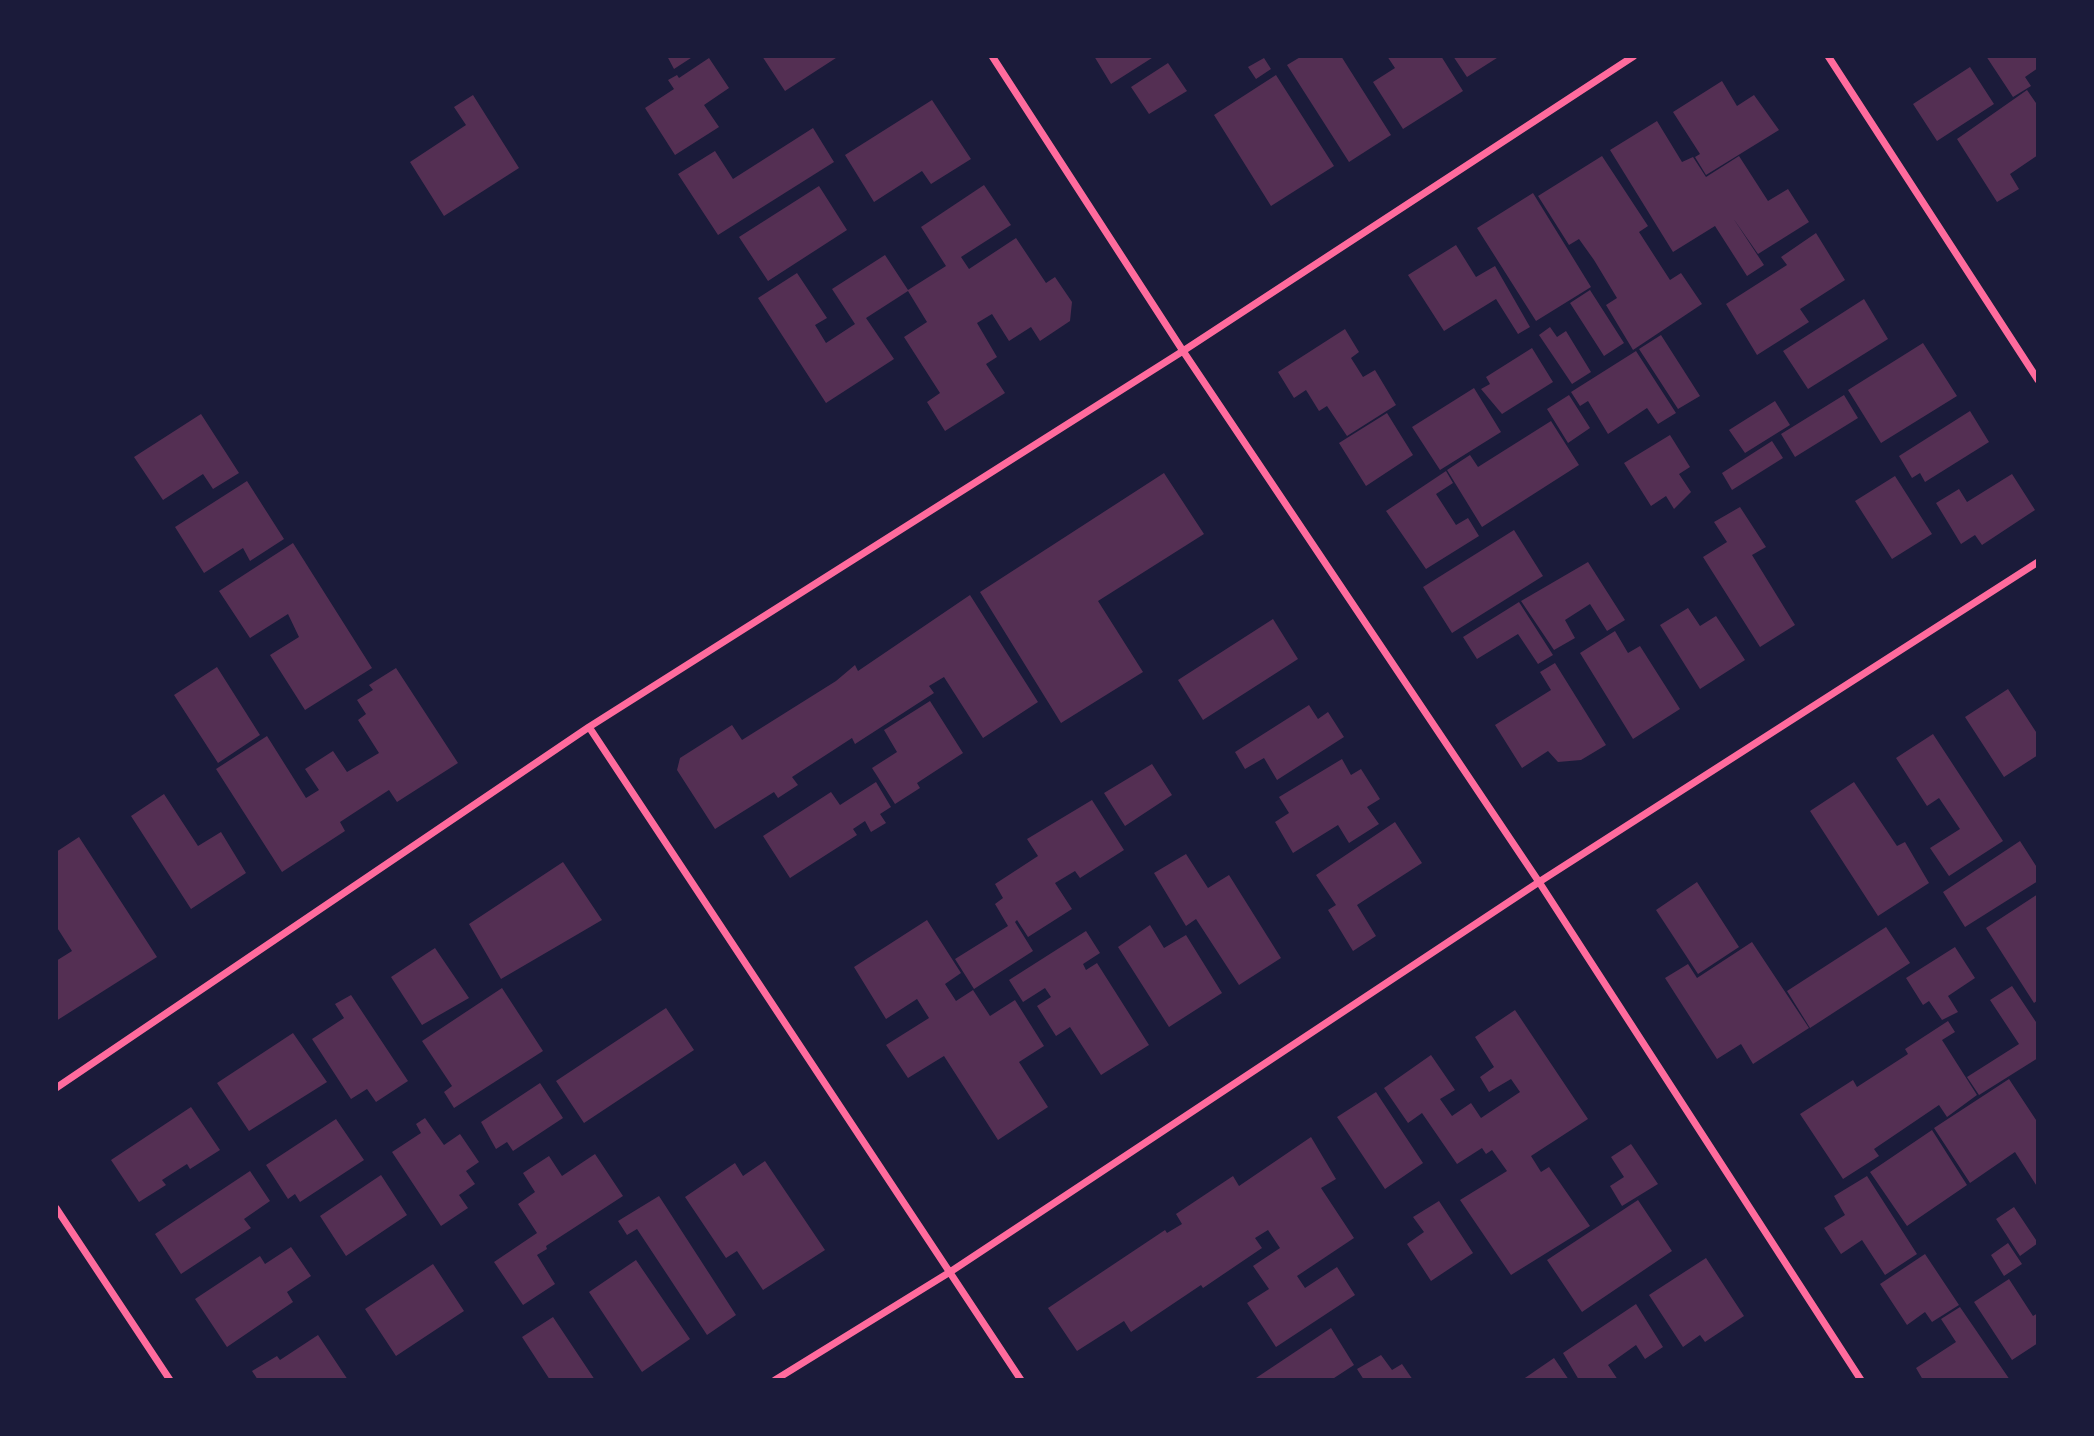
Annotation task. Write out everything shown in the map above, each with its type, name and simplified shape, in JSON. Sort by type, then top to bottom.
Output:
[{"type":"street","points":[[992,56],[1183,351],[1539,882],[1861,1380]]},
{"type":"street","points":[[56,1088],[589,727],[1183,351],[1634,56]]},
{"type":"street","points":[[1828,56],[2038,380]]},
{"type":"street","points":[[775,1380],[950,1272],[1539,882],[2038,562]]},
{"type":"street","points":[[589,727],[1021,1380]]},
{"type":"street","points":[[56,1208],[170,1380]]},
{"type":"building","points":[[667,56],[694,56],[674,69]]},
{"type":"building","points":[[762,56],[839,56],[785,91]]},
{"type":"building","points":[[1094,56],[1155,56],[1111,84]]},
{"type":"building","points":[[1302,56],[1341,56],[1391,135],[1349,162],[1287,65]]},
{"type":"building","points":[[1387,56],[1441,56],[1463,91],[1403,129],[1373,82],[1395,68]]},
{"type":"building","points":[[1453,56],[1500,56],[1467,77]]},
{"type":"building","points":[[1986,56],[2038,56],[2038,68],[2025,77],[2031,86],[2013,97]]},
{"type":"building","points":[[709,58],[729,88],[704,105],[719,127],[675,155],[645,108],[674,89],[668,80],[677,75],[679,78]]},
{"type":"building","points":[[1264,58],[1271,69],[1256,79],[1248,67]]},
{"type":"building","points":[[1168,63],[1187,91],[1149,114],[1131,87]]},
{"type":"building","points":[[1970,67],[1994,104],[1937,141],[1913,104]]},
{"type":"building","points":[[1276,75],[1334,166],[1271,206],[1214,115]]},
{"type":"building","points":[[1722,81],[1737,106],[1754,95],[1779,130],[1706,175],[1695,157],[1700,154],[1673,112]]},
{"type":"building","points":[[2027,90],[2036,103],[2038,102],[2038,155],[2010,174],[2019,189],[1997,202],[1957,139]]},
{"type":"building","points":[[473,95],[519,168],[444,216],[410,162],[466,125],[454,107]]},
{"type":"building","points":[[932,100],[971,159],[931,184],[922,171],[874,202],[845,155]]},
{"type":"building","points":[[1657,121],[1682,162],[1693,157],[1706,177],[1739,156],[1768,201],[1788,189],[1809,222],[1758,254],[1733,218],[1764,265],[1747,276],[1715,226],[1673,252],[1610,150]]},
{"type":"building","points":[[813,128],[834,162],[718,235],[678,174],[715,151],[733,179]]},
{"type":"building","points":[[1602,156],[1648,226],[1639,232],[1670,280],[1681,273],[1702,304],[1633,350],[1606,305],[1617,298],[1594,260],[1579,239],[1569,245],[1538,196]]},
{"type":"building","points":[[984,185],[1011,225],[961,257],[969,269],[1016,238],[1046,283],[1055,277],[1072,302],[1070,321],[1040,341],[1031,327],[1009,341],[992,314],[977,323],[997,357],[986,364],[1005,393],[945,431],[927,402],[940,393],[904,337],[927,322],[908,291],[866,318],[894,359],[826,403],[758,298],[797,273],[827,318],[815,325],[826,343],[855,324],[832,289],[885,255],[908,290],[946,266],[921,227]]},
{"type":"building","points":[[819,186],[847,230],[768,281],[739,237]]},
{"type":"building","points":[[1533,193],[1591,287],[1536,321],[1477,228]]},
{"type":"building","points":[[1816,233],[1845,280],[1800,309],[1809,322],[1757,355],[1726,304],[1787,265],[1781,257]]},
{"type":"building","points":[[1456,245],[1476,277],[1495,266],[1530,327],[1518,334],[1496,299],[1444,331],[1408,275]]},
{"type":"building","points":[[1590,290],[1624,343],[1604,356],[1570,303]]},
{"type":"building","points":[[1864,299],[1888,339],[1808,389],[1783,351]]},
{"type":"building","points":[[1550,327],[1557,337],[1566,331],[1591,372],[1572,384],[1539,335]]},
{"type":"building","points":[[1345,329],[1359,352],[1351,358],[1363,377],[1375,370],[1396,405],[1347,436],[1327,406],[1319,411],[1306,390],[1294,398],[1278,372]]},
{"type":"building","points":[[1661,335],[1700,396],[1678,409],[1639,349]]},
{"type":"building","points":[[1923,343],[1957,396],[1881,443],[1848,390]]},
{"type":"building","points":[[1532,348],[1553,382],[1502,414],[1481,389],[1490,384],[1486,377]]},
{"type":"building","points":[[1636,351],[1676,413],[1658,424],[1647,408],[1608,434],[1588,401],[1580,406],[1571,392]]},
{"type":"building","points":[[1474,388],[1501,432],[1440,470],[1412,427]]},
{"type":"building","points":[[1569,395],[1590,428],[1568,443],[1547,409]]},
{"type":"building","points":[[1844,395],[1858,418],[1795,457],[1781,434]]},
{"type":"building","points":[[1775,401],[1790,425],[1745,453],[1729,430]]},
{"type":"building","points":[[1970,411],[1989,442],[1925,482],[1920,473],[1912,478],[1899,456]]},
{"type":"building","points":[[1387,413],[1413,455],[1366,486],[1339,443]]},
{"type":"building","points":[[201,414],[239,473],[213,489],[203,474],[163,500],[134,457]]},
{"type":"building","points":[[1551,421],[1579,465],[1482,527],[1447,470],[1470,455],[1478,467]]},
{"type":"building","points":[[1670,435],[1690,467],[1679,474],[1691,492],[1674,509],[1666,496],[1651,506],[1624,463]]},
{"type":"building","points":[[1772,441],[1783,458],[1732,490],[1722,473]]},
{"type":"building","points":[[1446,471],[1453,483],[1436,494],[1456,525],[1468,518],[1479,536],[1426,569],[1386,511]]},
{"type":"building","points":[[1164,473],[1204,534],[1098,601],[1143,672],[1061,723],[980,592]]},
{"type":"building","points":[[2012,474],[2035,510],[1982,545],[1975,535],[1961,544],[1936,503],[1959,489],[1967,502]]},
{"type":"building","points":[[1895,476],[1932,534],[1892,559],[1855,501]]},
{"type":"building","points":[[247,481],[284,539],[250,561],[243,548],[204,573],[175,527]]},
{"type":"building","points":[[1740,507],[1766,547],[1752,555],[1795,625],[1760,647],[1703,557],[1727,542],[1714,522]]},
{"type":"building","points":[[1514,530],[1543,576],[1452,633],[1423,587]]},
{"type":"building","points":[[293,543],[372,668],[305,710],[270,655],[299,637],[288,614],[250,638],[219,591]]},
{"type":"building","points":[[1588,562],[1625,620],[1607,631],[1590,604],[1565,620],[1575,638],[1554,650],[1521,601]]},
{"type":"building","points":[[970,595],[1038,702],[983,738],[944,677],[929,686],[934,693],[855,744],[852,738],[792,777],[798,785],[778,798],[774,792],[715,829],[677,770],[680,758],[732,725],[742,740],[836,681],[855,665],[858,671]]},
{"type":"building","points":[[1519,602],[1553,655],[1538,664],[1518,634],[1477,659],[1463,637]]},
{"type":"building","points":[[1688,608],[1700,626],[1716,616],[1745,660],[1700,689],[1660,625]]},
{"type":"building","points":[[1273,619],[1298,659],[1203,720],[1178,680]]},
{"type":"building","points":[[1615,631],[1628,653],[1640,646],[1680,709],[1633,739],[1580,653]]},
{"type":"building","points":[[1555,663],[1606,745],[1581,760],[1558,762],[1548,751],[1522,768],[1495,725],[1551,690],[1540,672]]},
{"type":"building","points":[[217,667],[260,735],[218,763],[174,695]]},
{"type":"building","points":[[396,668],[458,763],[397,802],[389,790],[340,822],[345,831],[282,872],[216,769],[267,736],[306,798],[319,790],[305,769],[333,751],[347,772],[379,753],[358,720],[366,714],[357,700],[373,690],[369,685]]},
{"type":"building","points":[[2008,689],[2038,735],[2038,755],[2004,777],[1965,717]]},
{"type":"building","points":[[930,701],[963,753],[917,783],[920,788],[895,804],[872,768],[897,752],[884,730]]},
{"type":"building","points":[[1309,705],[1318,719],[1328,712],[1344,737],[1277,780],[1264,758],[1245,769],[1235,752]]},
{"type":"building","points":[[1933,734],[2003,841],[1949,876],[1930,848],[1960,829],[1939,798],[1927,806],[1896,758]]},
{"type":"building","points":[[1342,759],[1351,775],[1361,769],[1380,799],[1367,807],[1379,824],[1349,843],[1338,825],[1293,853],[1275,822],[1289,813],[1279,797]]},
{"type":"building","points":[[1152,764],[1172,795],[1125,826],[1104,793]]},
{"type":"building","points":[[876,782],[891,807],[880,814],[886,823],[871,832],[865,821],[853,829],[857,835],[790,878],[763,836],[831,792],[840,805]]},
{"type":"building","points":[[1854,782],[1897,846],[1905,842],[1929,883],[1878,916],[1810,811]]},
{"type":"building","points":[[164,794],[198,846],[221,832],[246,873],[191,909],[131,816]]},
{"type":"building","points":[[1092,800],[1124,850],[1080,878],[1075,871],[1055,883],[1072,909],[1028,937],[1017,920],[1015,922],[1033,951],[974,989],[955,959],[1008,926],[995,904],[1003,898],[995,884],[1038,856],[1027,839]]},
{"type":"building","points":[[1395,822],[1422,863],[1357,905],[1376,936],[1353,951],[1328,910],[1336,905],[1316,875]]},
{"type":"building","points":[[79,837],[157,957],[56,1021],[56,961],[72,951],[56,926],[56,852]]},
{"type":"building","points":[[2020,841],[2038,869],[2038,881],[1965,927],[1943,892]]},
{"type":"building","points":[[1186,854],[1208,888],[1229,875],[1281,958],[1239,985],[1196,919],[1186,926],[1154,873]]},
{"type":"building","points":[[563,862],[602,920],[501,979],[469,924]]},
{"type":"building","points":[[1697,882],[1739,947],[1698,974],[1656,910]]},
{"type":"building","points":[[2038,894],[2038,1000],[2034,1003],[1986,928]]},
{"type":"building","points":[[927,920],[961,973],[945,984],[956,1001],[973,990],[990,1016],[1015,1000],[1044,1046],[1019,1062],[1048,1107],[998,1140],[944,1056],[908,1078],[886,1045],[929,1018],[917,999],[886,1019],[854,967]]},
{"type":"building","points":[[1150,925],[1164,948],[1186,935],[1222,993],[1169,1027],[1118,947]]},
{"type":"building","points":[[1886,927],[1910,963],[1810,1028],[1787,991]]},
{"type":"building","points":[[1086,931],[1100,953],[1083,964],[1086,970],[1097,963],[1149,1045],[1101,1075],[1070,1027],[1056,1036],[1037,1006],[1051,997],[1045,988],[1023,1002],[1009,980]]},
{"type":"building","points":[[1752,942],[1809,1028],[1753,1064],[1741,1044],[1717,1059],[1665,978],[1688,964],[1697,978]]},
{"type":"building","points":[[1955,947],[1975,978],[1948,996],[1958,1012],[1942,1020],[1929,1001],[1923,1005],[1906,978]]},
{"type":"building","points":[[435,948],[469,998],[422,1025],[391,977]]},
{"type":"building","points":[[2012,986],[2038,1025],[2038,1058],[1979,1095],[1967,1077],[2019,1044],[1990,1000]]},
{"type":"building","points":[[502,988],[543,1051],[454,1108],[444,1092],[452,1086],[422,1041]]},
{"type":"building","points":[[351,995],[408,1081],[376,1102],[367,1089],[351,1099],[312,1039],[344,1018],[335,1004]]},
{"type":"building","points":[[666,1008],[694,1050],[584,1123],[556,1081]]},
{"type":"building","points":[[1515,1010],[1588,1119],[1531,1156],[1541,1172],[1549,1167],[1590,1226],[1511,1275],[1460,1200],[1507,1171],[1492,1150],[1486,1154],[1482,1148],[1457,1164],[1422,1113],[1408,1123],[1384,1088],[1431,1055],[1455,1090],[1440,1099],[1452,1116],[1471,1103],[1481,1118],[1520,1092],[1511,1079],[1489,1092],[1480,1077],[1494,1067],[1475,1037]]},
{"type":"building","points":[[1948,1021],[1955,1032],[1942,1040],[1977,1095],[1947,1117],[1939,1105],[1874,1149],[1879,1156],[1843,1179],[1800,1114],[1853,1080],[1857,1087],[1908,1054],[1905,1049]]},
{"type":"building","points":[[293,1033],[327,1082],[249,1131],[217,1083]]},
{"type":"building","points":[[2009,1079],[2038,1123],[2038,1188],[2015,1152],[1970,1183],[1934,1128]]},
{"type":"building","points":[[540,1083],[563,1118],[513,1151],[507,1142],[496,1149],[481,1122]]},
{"type":"building","points":[[1376,1092],[1423,1163],[1385,1189],[1337,1117]]},
{"type":"building","points":[[191,1107],[220,1150],[190,1169],[187,1164],[162,1180],[166,1185],[139,1202],[111,1160]]},
{"type":"building","points":[[425,1118],[444,1145],[460,1134],[479,1162],[466,1171],[475,1184],[459,1195],[468,1208],[441,1226],[392,1152],[421,1133],[416,1124]]},
{"type":"building","points":[[336,1119],[364,1160],[300,1202],[295,1194],[288,1199],[266,1165]]},
{"type":"building","points":[[1932,1130],[1967,1185],[1907,1226],[1870,1172]]},
{"type":"building","points":[[1311,1137],[1336,1179],[1321,1188],[1354,1238],[1297,1276],[1305,1288],[1337,1267],[1355,1295],[1276,1347],[1247,1303],[1269,1289],[1253,1266],[1280,1248],[1268,1230],[1255,1238],[1262,1248],[1203,1288],[1201,1285],[1131,1332],[1124,1321],[1077,1351],[1048,1308],[1165,1230],[1167,1233],[1182,1224],[1176,1214],[1233,1176],[1239,1186]]},
{"type":"building","points":[[1631,1144],[1658,1184],[1622,1206],[1610,1186],[1624,1177],[1611,1157]]},
{"type":"building","points":[[595,1154],[623,1196],[546,1246],[547,1249],[537,1255],[555,1284],[523,1305],[494,1262],[537,1233],[518,1204],[535,1192],[523,1173],[549,1156],[562,1176]]},
{"type":"building","points":[[765,1161],[825,1250],[763,1290],[737,1251],[726,1258],[685,1197],[735,1163],[743,1176]]},
{"type":"building","points":[[250,1171],[270,1201],[244,1219],[251,1228],[181,1274],[155,1234]]},
{"type":"building","points":[[381,1175],[407,1215],[346,1256],[320,1216]]},
{"type":"building","points":[[1867,1176],[1917,1254],[1885,1275],[1862,1240],[1841,1254],[1824,1228],[1845,1215],[1834,1196]]},
{"type":"building","points":[[659,1196],[736,1315],[707,1335],[637,1229],[627,1235],[618,1221]]},
{"type":"building","points":[[1638,1200],[1672,1251],[1582,1312],[1547,1260]]},
{"type":"building","points":[[1439,1201],[1473,1253],[1431,1281],[1407,1244],[1424,1232],[1413,1217]]},
{"type":"building","points":[[2014,1207],[2038,1243],[2020,1256],[1996,1219]]},
{"type":"building","points":[[2008,1243],[2022,1264],[2004,1276],[1991,1255]]},
{"type":"building","points":[[291,1247],[311,1276],[287,1292],[293,1302],[227,1347],[195,1299],[260,1256],[265,1264]]},
{"type":"building","points":[[1925,1254],[1959,1305],[1932,1322],[1925,1312],[1907,1325],[1880,1284]]},
{"type":"building","points":[[1706,1258],[1744,1316],[1705,1342],[1700,1335],[1683,1347],[1649,1295]]},
{"type":"building","points":[[636,1260],[690,1339],[642,1372],[589,1292]]},
{"type":"building","points":[[433,1264],[464,1311],[396,1356],[365,1309]]},
{"type":"building","points":[[2009,1279],[2033,1316],[2038,1313],[2038,1343],[2012,1360],[1974,1302]]},
{"type":"building","points":[[1636,1304],[1663,1347],[1645,1359],[1636,1345],[1608,1365],[1618,1380],[1579,1380],[1563,1353]]},
{"type":"building","points":[[1960,1307],[2010,1380],[1923,1380],[1916,1368],[1956,1342],[1941,1319]]},
{"type":"building","points":[[553,1317],[595,1380],[550,1380],[522,1337]]},
{"type":"building","points":[[1331,1328],[1354,1365],[1331,1380],[1253,1380]]},
{"type":"building","points":[[318,1335],[348,1380],[258,1380],[252,1371],[277,1356],[280,1360]]},
{"type":"building","points":[[1381,1355],[1392,1370],[1402,1364],[1413,1380],[1364,1380],[1357,1369]]},
{"type":"building","points":[[1554,1358],[1569,1380],[1522,1380]]}]
